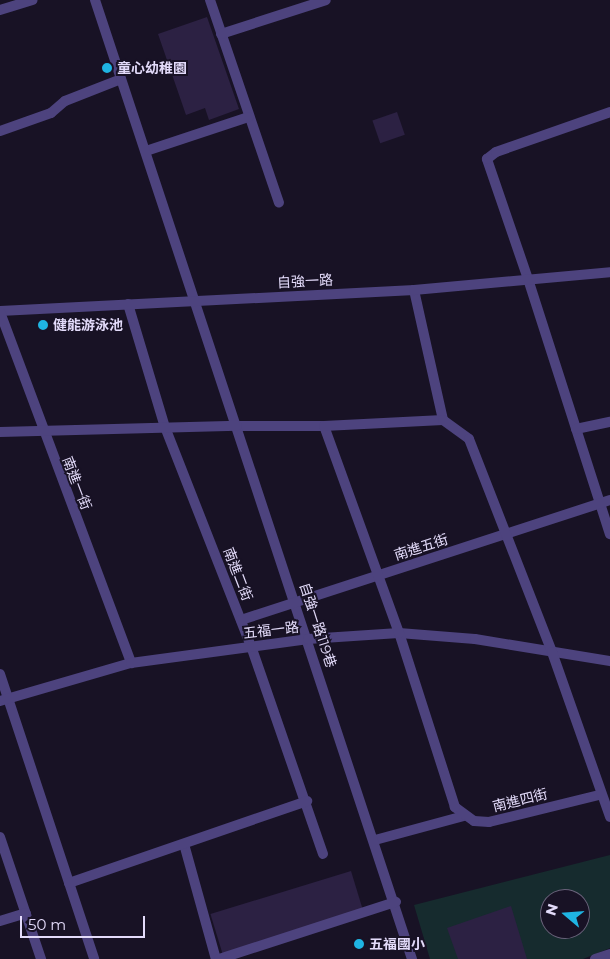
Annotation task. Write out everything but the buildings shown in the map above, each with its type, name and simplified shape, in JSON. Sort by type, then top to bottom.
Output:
[{"type":"street","points":[[0,10],[31,0]]},
{"type":"street","name":"自強一路119巷","points":[[95,0],[197,299],[237,426],[396,902],[412,959]]},
{"type":"street","points":[[210,0],[248,117],[279,203]]},
{"type":"street","points":[[221,34],[326,0]]},
{"type":"street","points":[[0,131],[51,113],[65,101],[121,79]]},
{"type":"street","points":[[610,112],[496,152],[487,159],[576,428],[605,501],[610,534]]},
{"type":"street","points":[[146,151],[248,117]]},
{"type":"street","name":"自強一路","points":[[0,312],[197,299],[414,290],[610,272]]},
{"type":"street","points":[[414,290],[443,420]]},
{"type":"street","name":"南進二街","points":[[128,304],[165,427],[251,646],[307,802],[323,854]]},
{"type":"street","name":"南進一街","points":[[0,312],[42,431],[131,663]]},
{"type":"street","points":[[0,432],[165,427],[324,426],[443,420],[469,439],[552,652],[599,795],[610,817]]},
{"type":"street","points":[[576,428],[610,422]]},
{"type":"street","points":[[324,426],[399,633],[455,807],[464,816],[375,840]]},
{"type":"street","name":"南進五街","points":[[241,620],[605,501]]},
{"type":"street","name":"五福一路","points":[[4,700],[131,663],[251,646],[399,633],[610,661]]},
{"type":"street","points":[[0,674],[4,700],[94,959]]},
{"type":"street","name":"南進四街","points":[[464,816],[490,822],[599,795]]},
{"type":"street","points":[[69,883],[307,802]]},
{"type":"street","points":[[0,837],[41,959]]},
{"type":"street","points":[[184,844],[218,959],[396,902]]},
{"type":"street","points":[[0,921],[26,913]]},
{"type":"street","points":[[595,959],[610,954]]},
{"type":"green space","points":[[610,855],[610,948],[583,959],[430,959],[414,905]]},
{"type":"place","name":"童心幼稚園","points":[[107,68]]},
{"type":"place","name":"健能游泳池","points":[[43,325]]},
{"type":"place","name":"五福國小","points":[[359,944]]}]
